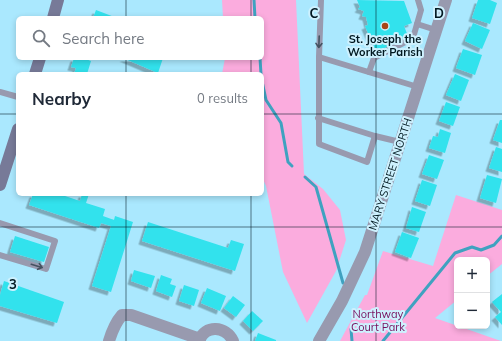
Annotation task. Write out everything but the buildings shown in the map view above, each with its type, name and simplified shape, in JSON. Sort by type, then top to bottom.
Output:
[{"type":"main road","points":[[53,16],[58,0]]},
{"type":"main road","points":[[36,72],[39,60]]},
{"type":"main road","points":[[0,182],[16,135]]},
{"type":"street","name":"MARY STREET NORTH","points":[[319,341],[342,301],[365,252],[446,0]]},
{"type":"street","points":[[109,341],[114,324],[122,315],[131,315],[200,340],[206,332],[217,329],[226,332],[233,341]]},
{"type":"lane","points":[[321,0],[318,118],[319,144],[367,162],[375,136]]},
{"type":"lane","points":[[369,72],[374,58],[412,38],[421,10],[418,0]]},
{"type":"lane","points":[[417,24],[436,30]]},
{"type":"lane","points":[[319,57],[418,87]]},
{"type":"lane","points":[[0,92],[16,96]]},
{"type":"lane","points":[[318,118],[375,136],[400,142]]},
{"type":"lane","points":[[0,223],[55,240],[46,269],[0,255]]},
{"type":"green space","points":[[222,0],[296,0],[304,174],[323,189],[340,210],[346,240],[336,271],[307,323],[283,272],[264,182],[264,72],[222,72],[225,60],[264,60],[264,16],[223,16]]},
{"type":"green space","name":"Northway Court Park","points":[[456,195],[502,210],[502,264],[490,274],[490,257],[454,257],[454,302],[435,318],[454,325],[454,329],[467,329],[501,341],[340,341],[365,295],[367,295],[383,251],[433,266]]},
{"type":"waterway","points":[[254,0],[255,16]]},
{"type":"waterway","points":[[260,60],[261,72]]},
{"type":"waterway","points":[[264,90],[266,100],[281,123],[288,162],[292,166]]},
{"type":"waterway","points":[[305,177],[316,187],[343,283]]},
{"type":"waterway","points":[[383,341],[455,253],[472,247],[481,250],[494,245],[502,236]]},
{"type":"waterway","points":[[351,329],[352,341]]},
{"type":"place","name":"St. Joseph the Worker Parish","points":[[385,26]]}]
